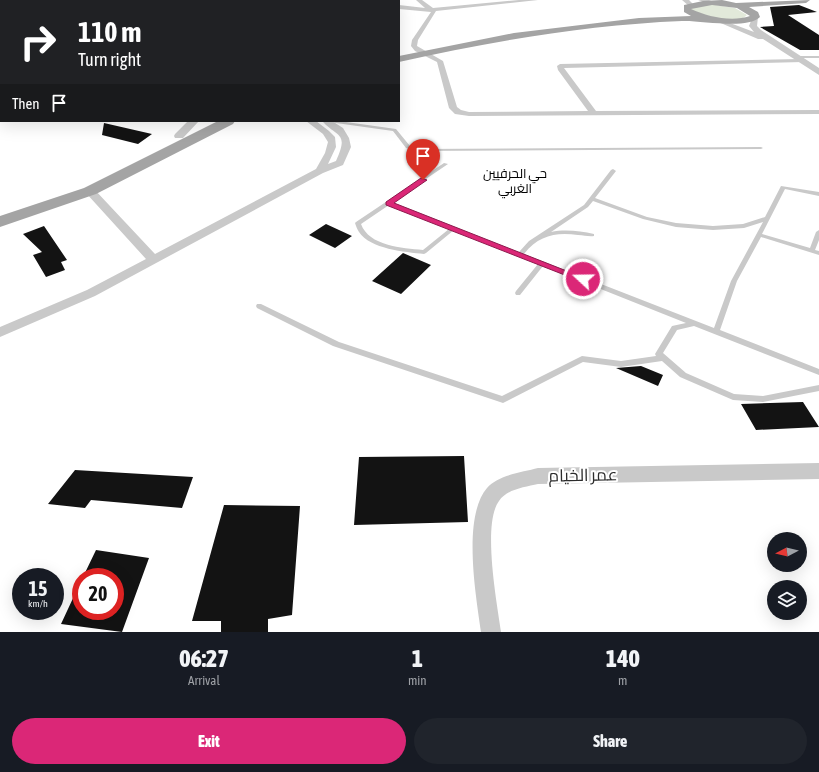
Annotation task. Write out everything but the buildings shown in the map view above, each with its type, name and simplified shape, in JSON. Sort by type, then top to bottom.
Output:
[{"type":"main road","points":[[400,59],[421,51],[518,32],[660,15],[679,11],[688,4],[713,3],[753,5],[809,1]]},
{"type":"main road","points":[[400,54],[514,36],[675,18],[744,21],[755,16],[758,10],[809,1]]},
{"type":"main road","points":[[688,4],[687,10],[692,14],[716,20]]},
{"type":"main road","points":[[724,4],[744,8],[755,16]]},
{"type":"main road","points":[[0,210],[88,178],[206,122]]},
{"type":"main road","points":[[0,222],[90,191],[226,122]]},
{"type":"street","points":[[420,0],[433,10]]},
{"type":"street","points":[[400,7],[433,10],[504,1],[535,0]]},
{"type":"street","points":[[701,0],[713,3]]},
{"type":"street","points":[[433,10],[433,14],[414,42],[421,51],[440,61],[453,108],[458,112],[469,114],[819,112]]},
{"type":"street","points":[[755,16],[753,24],[755,28],[770,41],[819,72]]},
{"type":"street","points":[[716,20],[770,41]]},
{"type":"street","points":[[594,114],[561,70],[560,66],[798,59]]},
{"type":"street","points":[[179,136],[193,122]]},
{"type":"street","points":[[312,122],[328,132],[332,140],[331,152],[320,170]]},
{"type":"street","points":[[0,332],[91,293],[241,214],[320,170],[340,163],[347,147],[345,138],[340,130],[328,122]]},
{"type":"street","points":[[90,191],[153,259]]},
{"type":"street","name":"عمر الخيام","points":[[490,632],[481,530],[485,507],[493,494],[513,483],[538,476],[819,471]]},
{"type":"lane","points":[[798,59],[819,57]]},
{"type":"lane","points":[[336,122],[394,130],[408,147],[416,150],[761,148]]},
{"type":"lane","points":[[446,164],[358,223],[359,228],[366,237],[390,248],[424,252],[453,228]]},
{"type":"lane","points":[[520,254],[533,241],[586,206],[613,171]]},
{"type":"lane","points":[[716,331],[734,281],[783,188],[819,194]]},
{"type":"lane","points":[[592,198],[646,218],[676,225],[713,228],[744,226],[768,218]]},
{"type":"lane","points":[[389,203],[819,372]]},
{"type":"lane","points":[[538,238],[546,235],[568,232],[592,234]]},
{"type":"lane","points":[[812,251],[819,232]]},
{"type":"lane","points":[[759,235],[819,253]]},
{"type":"lane","points":[[518,293],[542,263]]},
{"type":"lane","points":[[259,306],[336,344],[503,400],[582,359],[621,364],[663,358]]},
{"type":"lane","points":[[694,323],[675,328],[658,354],[684,375],[732,397],[763,398],[819,388]]},
{"type":"green space","points":[[709,4],[735,8],[747,15],[735,20],[728,20],[711,17],[690,10],[691,8]]},
{"type":"district","name":"حي الحرفيين الغربي","points":[[515,180]]},
{"type":"route","points":[[423,180],[389,203],[583,279]]}]
